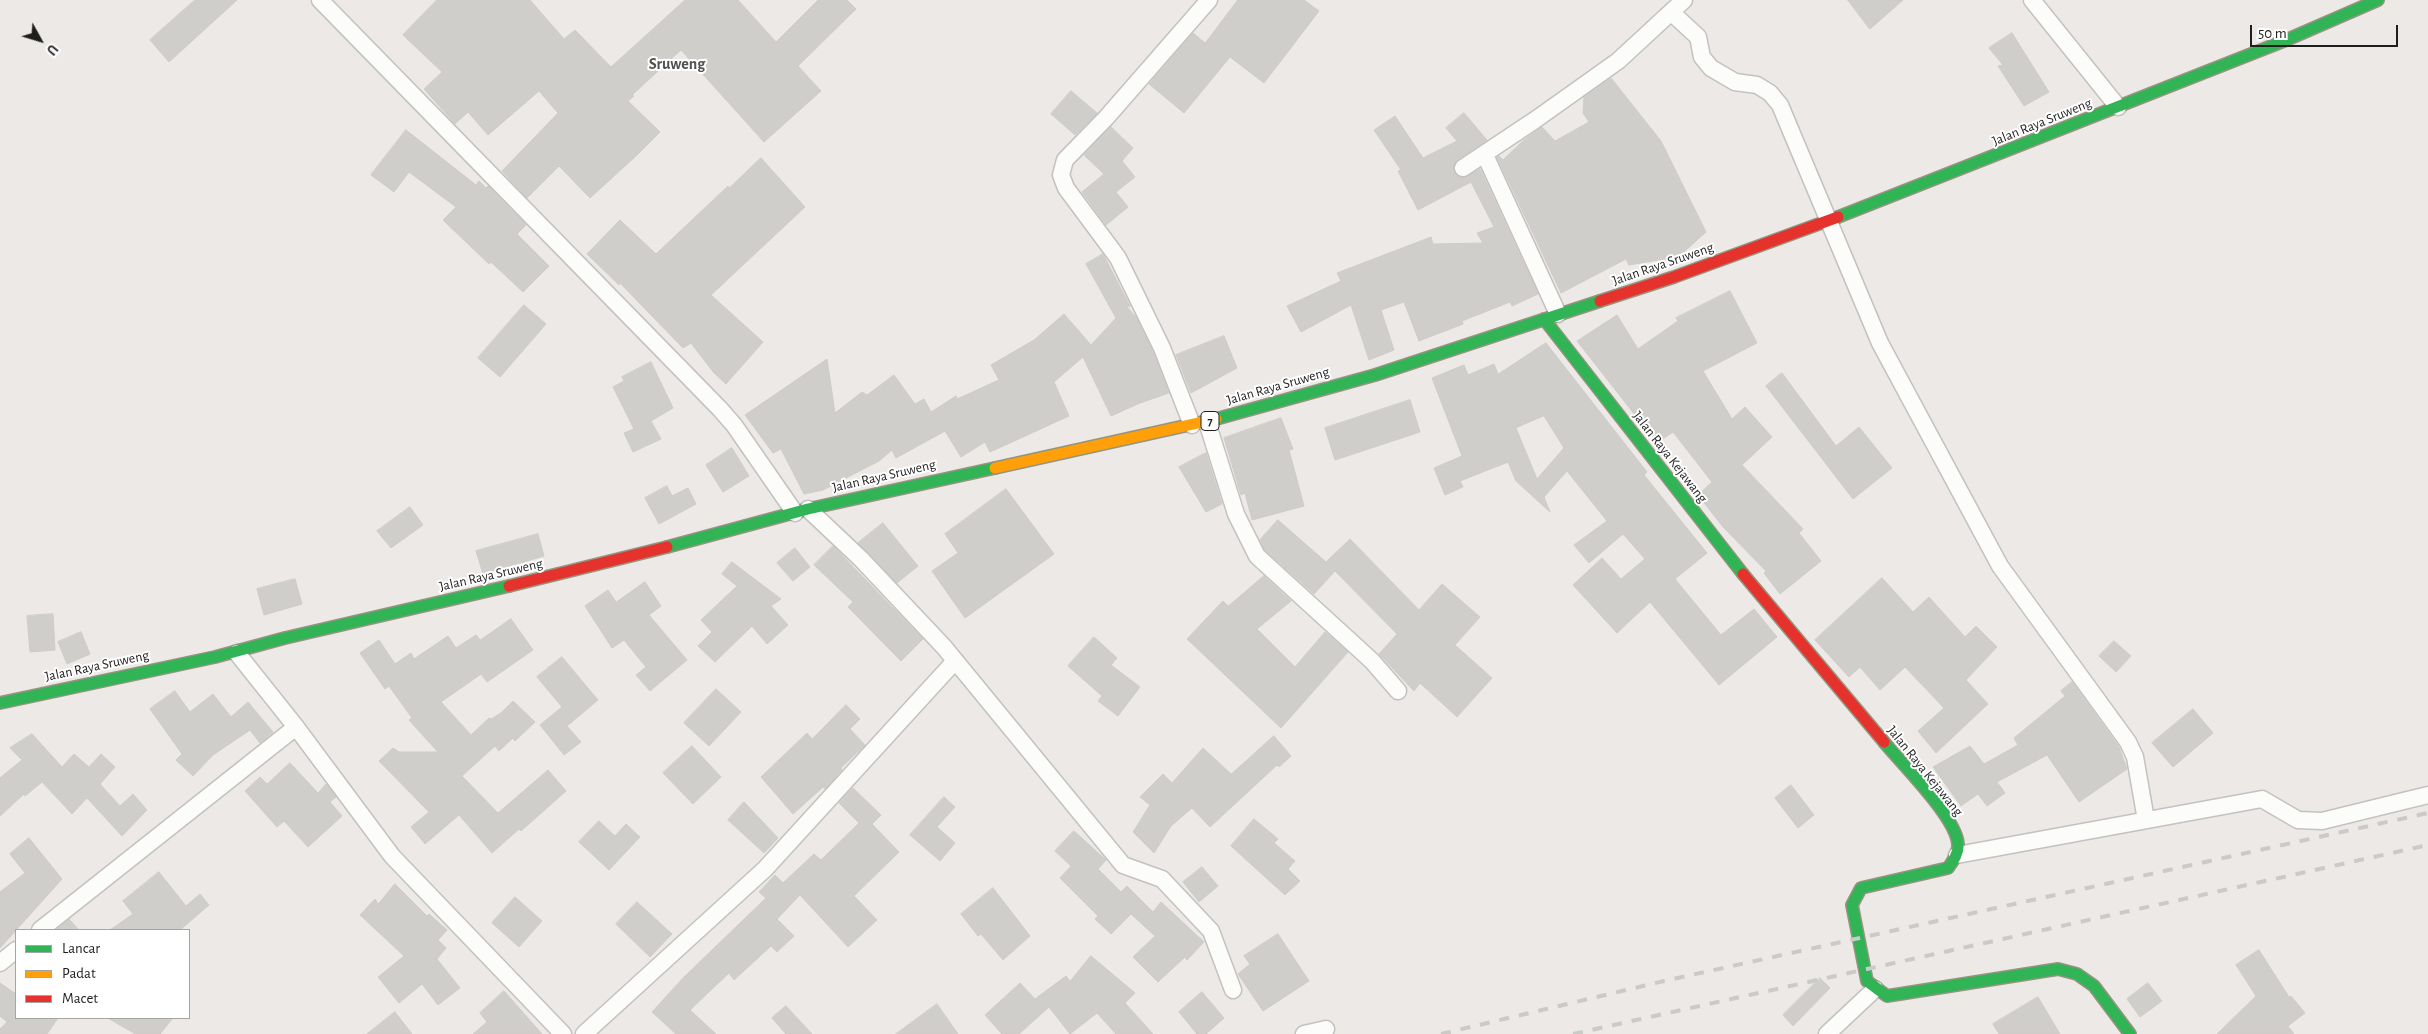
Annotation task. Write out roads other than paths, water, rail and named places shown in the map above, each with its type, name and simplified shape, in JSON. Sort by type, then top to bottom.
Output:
[{"type":"main road","name":"Jalan Raya Sruweng","points":[[0,703],[74,685],[237,653],[285,638],[690,542],[801,511],[1199,423],[1375,375],[1674,277],[1827,221],[2284,41],[2378,0]]},
{"type":"main road","name":"Jalan Raya Kejawang","points":[[1551,317],[1764,601],[1951,822],[1959,841],[1958,855]]},
{"type":"main road","points":[[1958,855],[1948,868],[1862,888],[1855,896],[1852,905],[1867,981],[1875,989],[1887,996],[2058,969],[2077,974],[2094,986],[2130,1034]]},
{"type":"street","points":[[320,0],[720,409],[801,511],[861,559],[955,661],[1123,865],[1162,879],[1211,931],[1233,990]]},
{"type":"street","points":[[1209,0],[1106,118],[1065,160],[1061,174],[1066,188],[1118,258],[1199,423],[1236,514],[1257,556],[1372,661],[1398,691]]},
{"type":"street","points":[[1463,168],[1485,155],[1618,61],[1684,0]]},
{"type":"street","points":[[2034,1],[2118,107]]},
{"type":"street","points":[[1672,13],[1698,37],[1702,57],[1711,68],[1735,82],[1758,86],[1770,93],[1780,105],[1827,221],[1880,343],[2000,566],[2128,742],[2135,757],[2146,820]]},
{"type":"street","points":[[1485,155],[1551,317]]},
{"type":"street","points":[[237,653],[296,727],[392,856],[563,1034]]},
{"type":"street","points":[[584,1034],[765,869],[955,661]]},
{"type":"street","points":[[41,929],[296,727]]},
{"type":"street","points":[[1958,855],[2262,799],[2298,820],[2322,821],[2428,795]]},
{"type":"street","points":[[0,963],[15,951]]},
{"type":"street","points":[[1827,1034],[1875,989]]},
{"type":"street","points":[[1304,1034],[1326,1029]]},
{"type":"railway","points":[[1441,1034],[1664,981],[2428,813]]},
{"type":"railway","points":[[1573,1034],[2428,845]]},
{"type":"district","name":"Sruweng","points":[[677,64]]}]
